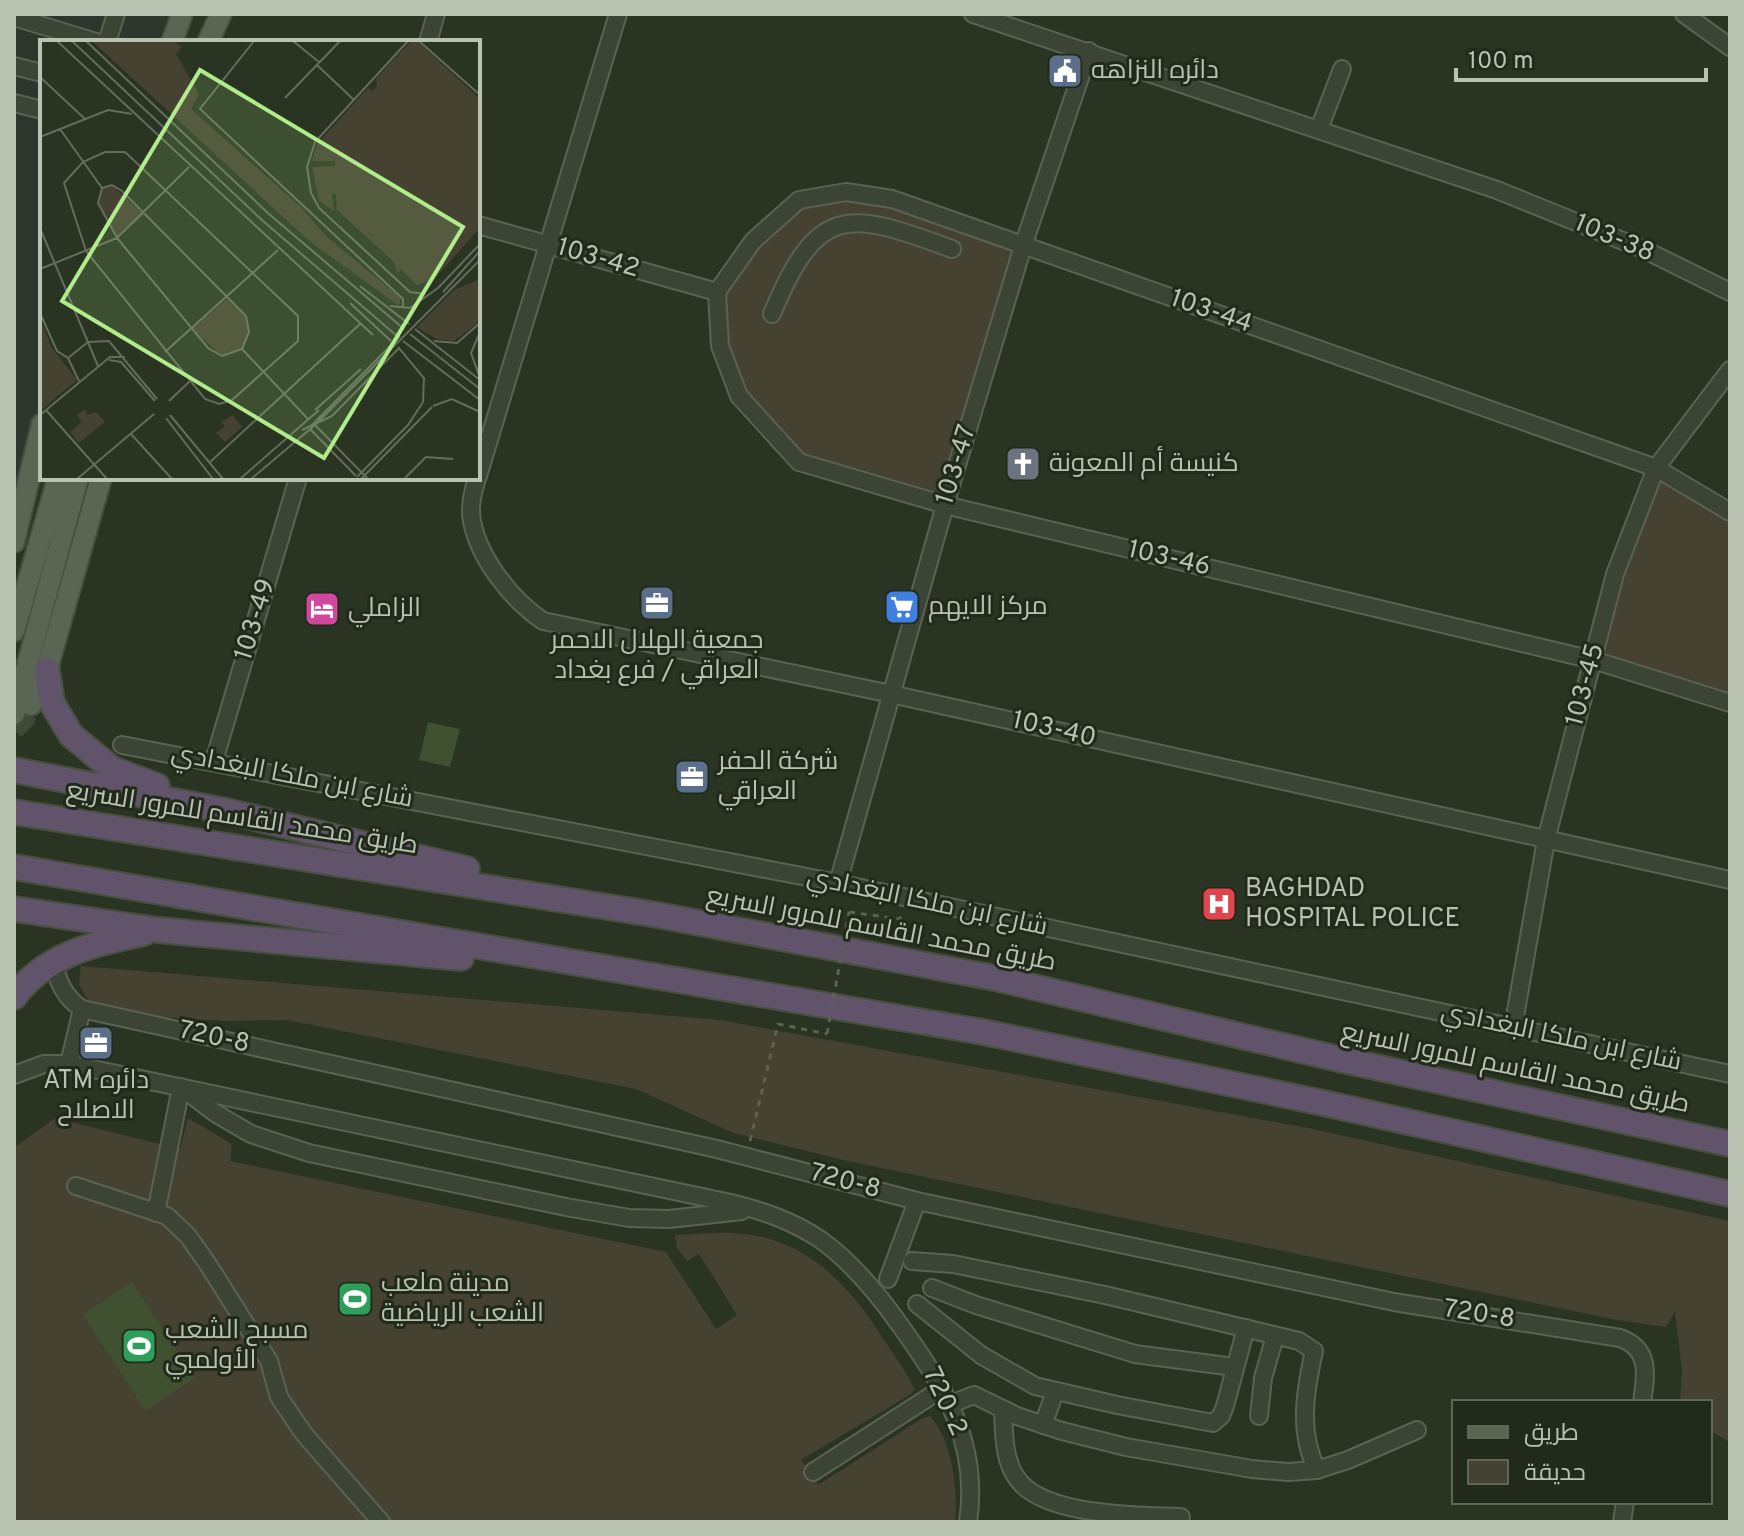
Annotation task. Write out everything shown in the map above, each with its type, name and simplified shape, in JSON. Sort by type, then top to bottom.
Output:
[{"type":"highway","points":[[47,670],[52,703],[71,735],[91,754],[112,769],[226,811]]},
{"type":"highway","points":[[14,770],[226,811],[652,914]]},
{"type":"highway","name":"طريق محمد القاسم للمرور السريع","points":[[14,812],[652,914],[995,978],[1343,1060],[1730,1144]]},
{"type":"highway","points":[[14,867],[983,1032],[1328,1104],[1730,1194]]},
{"type":"highway","points":[[14,909],[158,930],[646,976]]},
{"type":"highway","points":[[14,997],[21,987],[54,959],[94,943],[158,930]]},
{"type":"main road","points":[[173,40],[182,14]]},
{"type":"main road","points":[[209,40],[222,14]]},
{"type":"main road","points":[[216,40],[222,14]]},
{"type":"main road","points":[[14,542],[40,432]]},
{"type":"main road","points":[[14,631],[57,480]]},
{"type":"main road","points":[[22,710],[78,480]]},
{"type":"main road","points":[[22,710],[47,670],[100,480]]},
{"type":"street","points":[[108,40],[116,14]]},
{"type":"street","points":[[429,40],[436,14]]},
{"type":"street","name":"103-40","points":[[480,470],[618,14]]},
{"type":"street","name":"103-38","points":[[973,14],[1497,190],[1645,250],[1730,292]]},
{"type":"street","points":[[1684,14],[1730,47]]},
{"type":"street","points":[[14,17],[89,40]]},
{"type":"street","name":"103-47","points":[[838,883],[945,505],[1023,246],[1089,51]]},
{"type":"street","points":[[14,66],[40,72]]},
{"type":"street","points":[[1319,129],[1342,69]]},
{"type":"street","points":[[14,103],[40,110]]},
{"type":"street","name":"103-44","points":[[717,292],[753,241],[799,200],[846,192],[892,199],[1656,468],[1730,512]]},
{"type":"street","points":[[889,226],[892,199]]},
{"type":"street","points":[[772,314],[799,256],[824,231],[848,224],[889,226],[952,249]]},
{"type":"street","name":"103-42","points":[[480,226],[717,292]]},
{"type":"street","name":"103-46","points":[[717,292],[720,346],[739,396],[799,462],[945,505],[1593,660],[1730,703]]},
{"type":"street","name":"103-45","points":[[1513,1028],[1546,840],[1615,574],[1656,468],[1730,370]]},
{"type":"street","name":"103-49","points":[[214,761],[297,480]]},
{"type":"street","name":"103-40","points":[[477,480],[471,498],[475,535],[512,593],[526,609],[543,621],[891,694],[1730,880]]},
{"type":"street","name":"شارع ابن ملكا البغدادي","points":[[122,745],[838,883],[1730,1074]]},
{"type":"street","points":[[54,959],[63,989],[82,1009],[69,1064]]},
{"type":"street","name":"720-8","points":[[82,1009],[747,1157],[917,1201],[1394,1302],[1620,1338],[1638,1348],[1646,1367],[1642,1400]]},
{"type":"street","name":"720-8","points":[[14,1075],[44,1064],[69,1064],[759,1210],[822,1241],[879,1296]]},
{"type":"street","points":[[156,1213],[181,1087],[215,1113],[251,1134],[292,1149],[324,1156],[629,1218],[669,1219],[759,1210]]},
{"type":"street","points":[[76,1186],[167,1216],[179,1225],[200,1252],[269,1361],[279,1397],[304,1434],[381,1522]]},
{"type":"street","points":[[888,1279],[917,1201]]},
{"type":"street","points":[[912,1261],[968,1267],[1105,1295],[1299,1341],[1314,1351],[1306,1388],[1305,1424],[1307,1443],[1317,1470]]},
{"type":"street","points":[[932,1288],[976,1305],[1135,1354],[1234,1367]]},
{"type":"street","name":"720-2","points":[[879,1296],[947,1396],[962,1432],[970,1488],[968,1522]]},
{"type":"street","points":[[917,1304],[998,1366],[1035,1386],[1213,1423],[1221,1416],[1246,1328]]},
{"type":"street","points":[[1259,1416],[1263,1378],[1275,1336]]},
{"type":"street","points":[[1043,1425],[1055,1392]]},
{"type":"street","points":[[813,1472],[947,1396],[974,1395],[1043,1425],[1126,1447],[1207,1463],[1276,1471],[1317,1470],[1417,1430]]},
{"type":"street","points":[[1003,1409],[1009,1463],[1018,1481],[1033,1493],[1075,1507],[1143,1516],[1181,1517]]},
{"type":"path","points":[[747,1157],[778,1024],[827,1034],[849,912],[900,919]]},
{"type":"shaded area","points":[[14,14],[169,14],[159,40],[40,40],[40,421],[14,508]]},
{"type":"shaded area","points":[[428,722],[460,729],[450,767],[419,760]]},
{"type":"shaded area","name":"مسبح الشعب الأولمبي","points":[[132,1282],[195,1378],[145,1410],[83,1315]]},
{"type":"green space","points":[[790,197],[892,199],[1023,246],[941,493],[886,488],[799,462],[739,396],[720,346],[717,293]]},
{"type":"green space","points":[[1656,468],[1730,512],[1730,703],[1593,660]]},
{"type":"green space","points":[[81,966],[720,1020],[1308,1128],[1730,1221],[1730,1442],[1712,1432],[1712,1400],[1680,1400],[1682,1370],[1675,1311],[1666,1327],[1617,1320],[848,1161],[733,1133],[636,1089],[287,1020],[223,1021],[150,1016],[92,1007],[79,985]]},
{"type":"green space","name":"مدينة ملعب الشعب الرياضية","points":[[55,1118],[180,1149],[188,1118],[232,1144],[230,1161],[666,1252],[716,1329],[737,1315],[699,1254],[687,1261],[677,1248],[675,1235],[735,1233],[786,1245],[805,1254],[838,1280],[866,1313],[914,1389],[911,1394],[801,1460],[818,1485],[930,1416],[949,1452],[956,1495],[955,1522],[14,1522],[14,1148]]},
{"type":"tunnel","points":[[14,730],[25,719],[31,705]]},
{"type":"place","name":"دائره النزاهه","points":[[1065,71]]},
{"type":"place","name":"كنيسة أم المعونة","points":[[1023,464]]},
{"type":"place","name":"جمعية الهلال الاحمر العراقي / فرع بغداد","points":[[657,603]]},
{"type":"place","name":"مركز الايهم","points":[[902,607]]},
{"type":"place","name":"الزاملي","points":[[322,609]]},
{"type":"place","name":"شركة الحفر العراقي","points":[[692,777]]},
{"type":"place","name":"BAGHDAD HOSPITAL POLICE","points":[[1219,904]]},
{"type":"place","name":"ATM دائره الاصلاح","points":[[96,1043]]},
{"type":"place","name":"مدينة ملعب الشعب الرياضية","points":[[355,1299]]},
{"type":"place","name":"مسبح الشعب الأولمبي","points":[[139,1346]]}]
